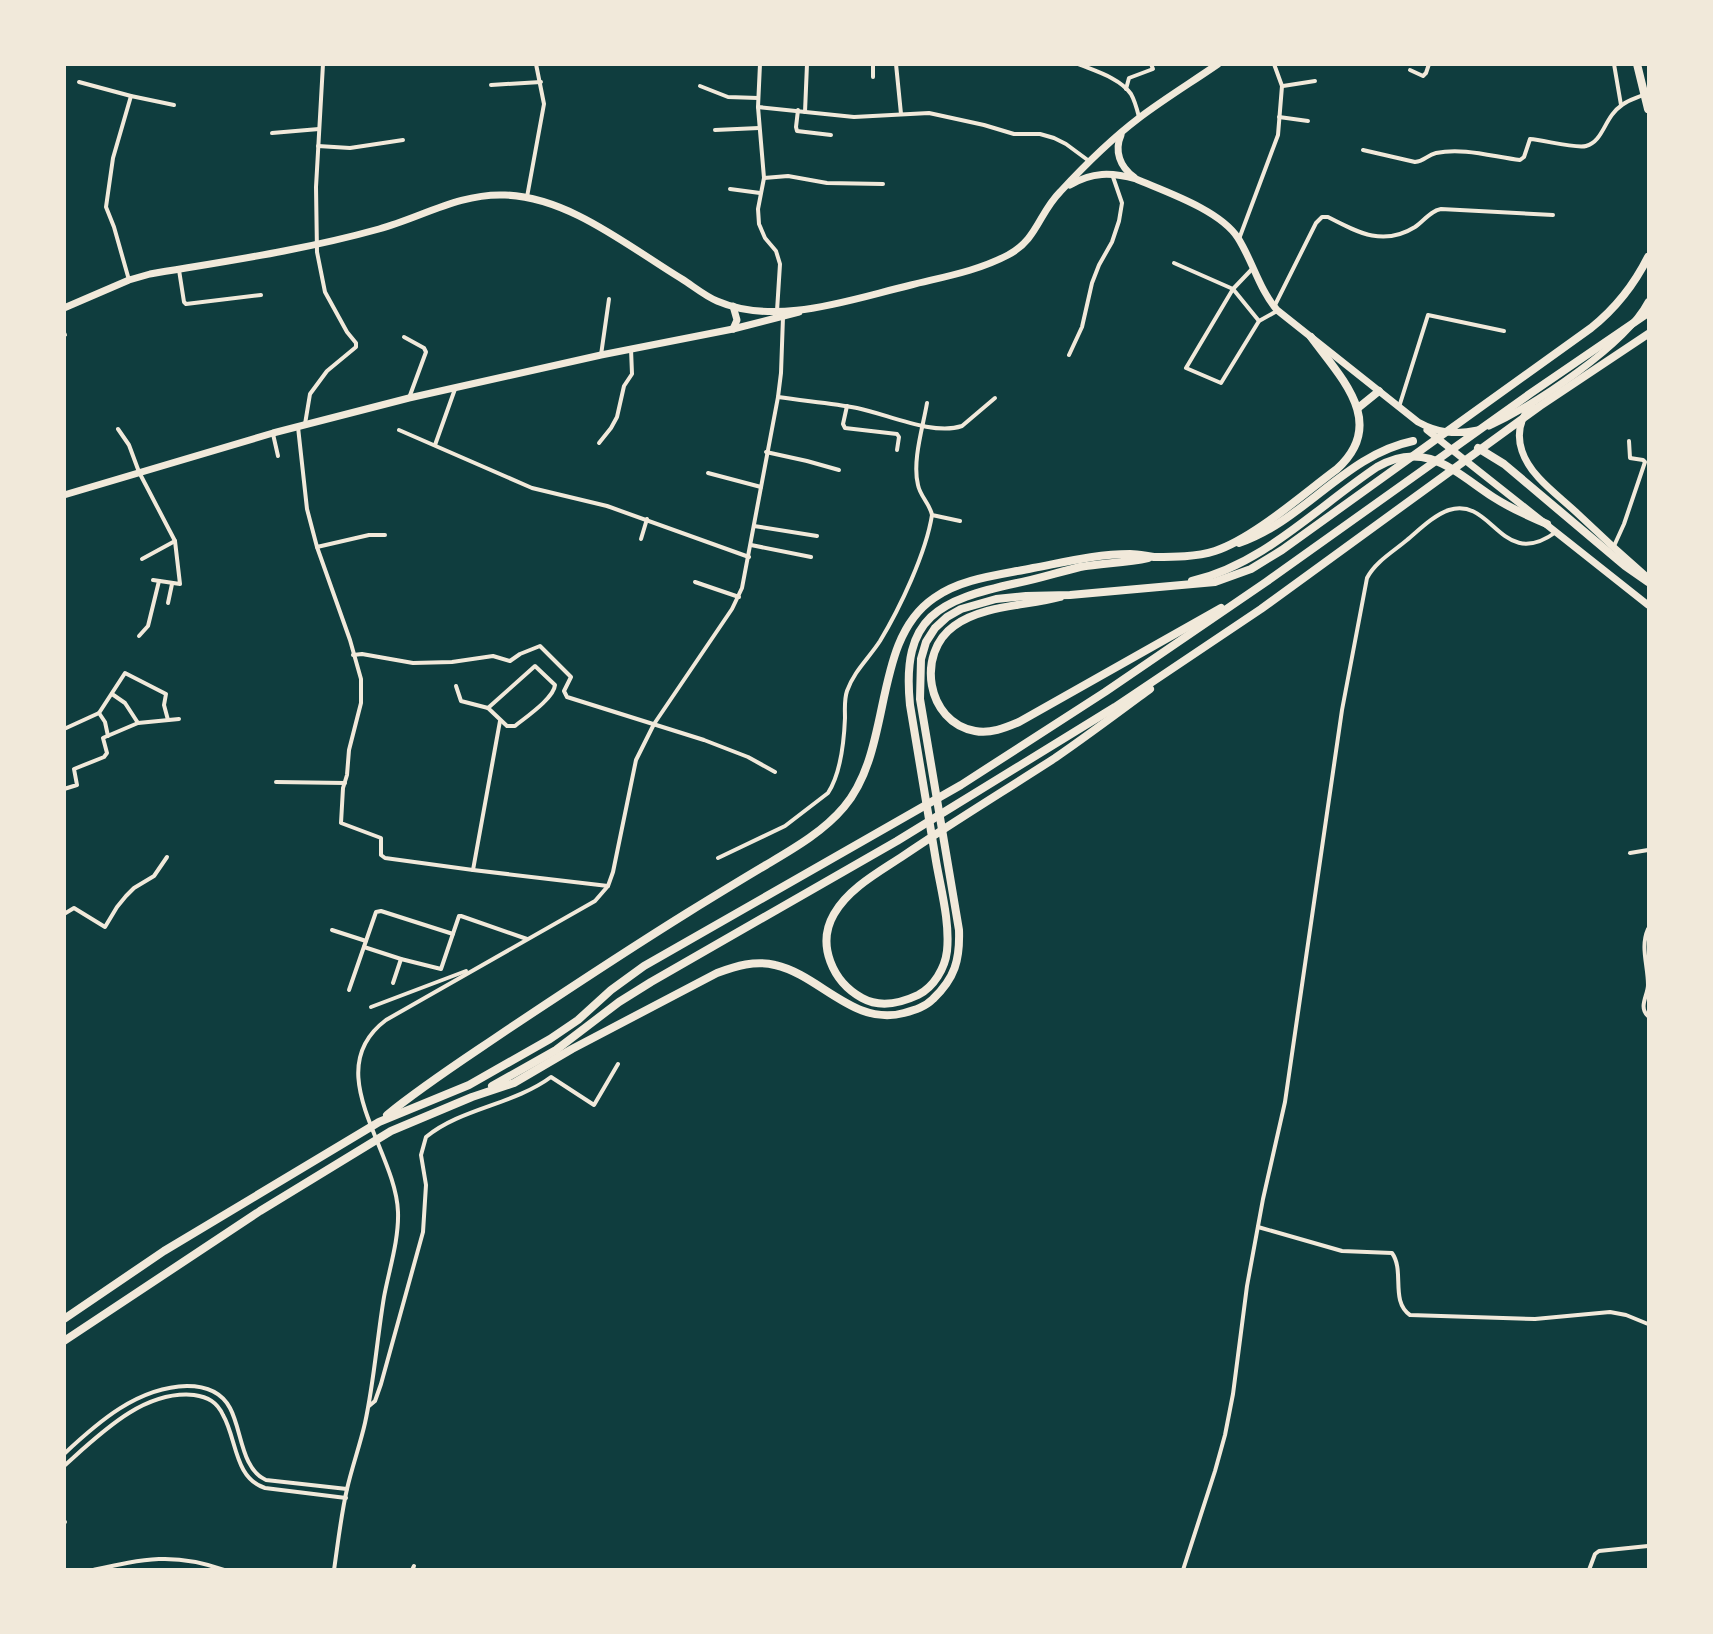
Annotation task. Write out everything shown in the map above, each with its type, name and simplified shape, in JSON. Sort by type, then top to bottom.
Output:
[{"type":"highway","points":[[64,495],[301,425],[600,354],[733,329],[980,267],[1020,248],[1030,238],[1057,195],[1089,162],[1139,117],[1218,64]]},
{"type":"highway","points":[[1637,64],[1648,109]]},
{"type":"highway","points":[[1122,132],[1118,143],[1119,156],[1124,169],[1136,179]]},
{"type":"highway","points":[[1057,195],[1085,177],[1112,173],[1136,179],[1219,218],[1239,240],[1268,299],[1276,309],[1648,605]]},
{"type":"highway","points":[[64,308],[129,280],[150,274],[316,245],[382,228],[475,196],[504,195],[527,197],[564,209],[716,300],[750,310],[810,309]]},
{"type":"highway","points":[[64,1341],[260,1211],[391,1131],[472,1097],[514,1083],[660,1001],[717,973],[736,966],[754,963],[773,964],[794,970],[850,1006],[882,1015],[898,1015],[928,1004],[951,979],[957,963],[959,948],[959,930],[920,699],[921,659],[926,642],[935,628],[961,609],[978,603],[1026,596],[1070,595],[1215,582],[1240,574],[1263,562],[1564,348],[1608,314],[1627,292],[1648,256]]},
{"type":"highway","points":[[1418,422],[1442,432],[1460,433],[1494,424],[1538,398],[1599,356],[1626,333],[1648,302]]},
{"type":"highway","points":[[733,306],[737,320],[733,329]]},
{"type":"highway","points":[[379,1122],[469,1085],[501,1069],[578,1020],[611,990],[644,966],[961,785],[1105,693],[1266,582],[1531,393],[1648,314]]},
{"type":"highway","points":[[1152,556],[1081,567],[980,591],[952,601],[940,609],[922,628],[911,653],[908,688],[945,916],[947,954],[933,984],[921,994],[896,1003],[882,1004],[866,1000],[851,992],[843,984],[828,959],[826,943],[828,927],[841,903],[869,879],[896,861],[1056,757],[1540,406],[1648,334]]},
{"type":"highway","points":[[1215,551],[1246,535],[1336,469],[1349,456],[1358,440],[1360,419],[1358,408],[1351,393],[1311,337]]},
{"type":"highway","points":[[1358,408],[1378,391]]},
{"type":"highway","points":[[1538,398],[1526,412],[1519,431],[1522,452],[1529,466],[1550,489],[1648,580]]},
{"type":"highway","points":[[64,1319],[164,1251],[379,1122],[447,1069],[602,967],[792,849],[834,819],[852,798],[868,767],[893,661],[906,627],[920,608],[934,597],[952,587],[992,576],[1094,557],[1127,554],[1184,556],[1215,551],[1248,540],[1275,527],[1378,452],[1391,446],[1413,441]]},
{"type":"highway","points":[[1478,448],[1503,464],[1625,567],[1648,580]]},
{"type":"highway","points":[[1161,587],[1211,575],[1257,555],[1368,473],[1383,463],[1397,458],[1414,456],[1431,459],[1460,472],[1506,505],[1547,524]]},
{"type":"highway","points":[[1070,595],[979,614],[964,620],[948,632],[935,649],[930,678],[933,694],[949,718],[974,731],[995,730],[1019,722],[1266,582]]},
{"type":"highway","points":[[472,1097],[556,1050],[619,1002],[651,982],[897,840],[1115,706],[1261,609]]},
{"type":"street","points":[[323,64],[318,146],[316,245],[325,292],[347,332],[356,343],[356,347],[327,371],[310,394],[301,425],[307,509],[317,547],[350,640],[361,679],[361,703],[349,750],[347,775],[341,798],[341,823],[381,838],[381,856],[473,870],[608,886]]},
{"type":"street","points":[[527,197],[544,104],[536,64]]},
{"type":"street","points":[[760,64],[758,107],[764,178],[760,192],[759,224],[765,238],[776,251],[780,264],[777,311]]},
{"type":"street","points":[[805,112],[807,64]]},
{"type":"street","points":[[873,64],[873,77]]},
{"type":"street","points":[[896,64],[901,114]]},
{"type":"street","points":[[1078,64],[1110,77],[1126,89],[1133,98],[1139,117]]},
{"type":"street","points":[[1126,89],[1129,78],[1153,69],[1151,64]]},
{"type":"street","points":[[1239,240],[1276,141],[1282,86],[1274,64]]},
{"type":"street","points":[[1410,70],[1423,76],[1429,64]]},
{"type":"street","points":[[1614,64],[1622,105]]},
{"type":"street","points":[[1282,86],[1315,81]]},
{"type":"street","points":[[79,82],[174,105]]},
{"type":"street","points":[[491,85],[541,82]]},
{"type":"street","points":[[700,86],[728,97],[758,98]]},
{"type":"street","points":[[1363,150],[1415,162],[1424,161],[1432,154],[1443,152],[1482,153],[1520,160],[1524,157],[1530,139],[1581,147],[1596,142],[1605,124],[1622,105],[1644,95]]},
{"type":"street","points":[[129,280],[106,207],[113,158],[131,96]]},
{"type":"street","points":[[758,107],[854,117],[929,114],[984,125],[1014,134],[1040,134],[1066,144],[1089,162]]},
{"type":"street","points":[[798,110],[797,131],[831,135]]},
{"type":"street","points":[[1280,117],[1308,122]]},
{"type":"street","points":[[715,130],[759,128]]},
{"type":"street","points":[[272,133],[319,129]]},
{"type":"street","points":[[318,146],[350,148],[403,140]]},
{"type":"street","points":[[1069,355],[1082,327],[1092,283],[1112,242],[1119,221],[1122,203],[1112,173]]},
{"type":"street","points":[[764,178],[788,176],[827,183],[883,184]]},
{"type":"street","points":[[730,189],[760,192]]},
{"type":"street","points":[[1253,267],[1233,289],[1186,368],[1221,383],[1260,321],[1276,309],[1316,223],[1322,217],[1328,217],[1362,235],[1389,236],[1408,231],[1433,212],[1442,209],[1554,215]]},
{"type":"street","points":[[1174,263],[1233,289],[1260,321]]},
{"type":"street","points":[[179,269],[186,304],[261,295]]},
{"type":"street","points":[[600,354],[609,299]]},
{"type":"street","points":[[1399,408],[1428,315],[1504,331]]},
{"type":"street","points":[[334,1569],[347,1489],[368,1407],[384,1298],[398,1224],[395,1185],[357,1080],[357,1066],[363,1044],[372,1030],[386,1020],[595,901],[608,886],[613,872],[636,760],[654,724],[739,597],[749,557],[766,452],[778,397],[783,317]]},
{"type":"street","points":[[404,337],[424,348],[426,352],[410,398]]},
{"type":"street","points":[[599,443],[614,423],[624,386],[632,374],[631,348]]},
{"type":"street","points":[[435,445],[455,389]]},
{"type":"street","points":[[778,397],[847,406],[921,426],[956,428],[963,426],[995,398]]},
{"type":"street","points":[[718,858],[785,826],[828,793],[832,786],[843,743],[846,693],[859,668],[873,651],[896,612],[929,535],[932,515],[930,506],[918,485],[918,453],[921,426],[927,403]]},
{"type":"street","points":[[847,406],[843,424],[845,428],[897,434],[899,437],[897,450]]},
{"type":"street","points":[[118,429],[129,446],[139,472],[175,541],[180,584],[153,580]]},
{"type":"street","points":[[399,430],[532,488],[574,497],[647,519],[749,557]]},
{"type":"street","points":[[273,433],[278,456]]},
{"type":"street","points":[[1613,547],[1624,524],[1645,462],[1630,458],[1629,441]]},
{"type":"street","points":[[766,452],[838,470]]},
{"type":"street","points":[[708,473],[761,487]]},
{"type":"street","points":[[1183,1569],[1193,1544],[1225,1436],[1233,1394],[1257,1227],[1285,1102],[1342,710],[1367,578],[1378,564],[1448,510],[1461,508],[1474,512],[1513,541],[1526,545],[1546,539],[1556,531]]},
{"type":"street","points":[[932,515],[960,521]]},
{"type":"street","points":[[640,539],[647,519]]},
{"type":"street","points":[[754,525],[818,536]]},
{"type":"street","points":[[317,547],[369,535],[385,535]]},
{"type":"street","points":[[142,559],[175,541]]},
{"type":"street","points":[[751,545],[811,557]]},
{"type":"street","points":[[139,636],[148,626],[159,581]]},
{"type":"street","points":[[695,582],[739,597]]},
{"type":"street","points":[[168,603],[172,584]]},
{"type":"street","points":[[353,654],[412,663],[452,662],[494,656],[508,661],[540,646],[571,677],[564,691],[567,697],[748,757],[775,772]]},
{"type":"street","points":[[456,687],[461,701],[488,708],[507,726],[515,726],[550,696],[555,690],[555,685],[537,667],[534,667],[488,708]]},
{"type":"street","points":[[64,729],[99,713],[123,674],[166,694],[164,705],[168,720]]},
{"type":"street","points":[[112,694],[125,703],[138,723]]},
{"type":"street","points":[[99,713],[105,722],[108,736]]},
{"type":"street","points":[[64,789],[77,785],[74,769],[104,757],[107,753],[103,738],[138,723],[179,719]]},
{"type":"street","points":[[473,870],[500,721]]},
{"type":"street","points":[[276,782],[345,783]]},
{"type":"street","points":[[1630,853],[1648,850]]},
{"type":"street","points":[[64,914],[74,908],[105,927],[126,896],[134,888],[154,876],[167,857]]},
{"type":"street","points":[[350,990],[378,911],[453,934]]},
{"type":"street","points":[[364,947],[441,969],[459,916],[527,939]]},
{"type":"street","points":[[1648,928],[1644,952],[1648,986],[1644,999],[1644,1010],[1648,1016]]},
{"type":"street","points":[[332,930],[366,941]]},
{"type":"street","points":[[393,983],[400,959]]},
{"type":"street","points":[[371,1006],[478,966]]},
{"type":"street","points":[[368,1407],[375,1401],[381,1384],[423,1232],[426,1185],[421,1155],[426,1137],[447,1123],[522,1094],[550,1077],[594,1105],[618,1064]]},
{"type":"street","points":[[1257,1227],[1342,1251],[1392,1253],[1397,1262],[1401,1305],[1410,1315],[1535,1319],[1610,1312],[1626,1315],[1648,1324]]},
{"type":"street","points":[[64,1454],[92,1428],[147,1393],[177,1386],[202,1386],[219,1394],[229,1407],[251,1467],[257,1476],[266,1480],[347,1489]]},
{"type":"street","points":[[64,1466],[98,1436],[140,1406],[178,1393],[203,1396],[215,1402],[224,1415],[242,1468],[251,1481],[265,1488],[346,1498]]},
{"type":"street","points":[[265,1488],[266,1480]]},
{"type":"street","points":[[1589,1569],[1595,1554],[1599,1551],[1648,1546]]},
{"type":"street","points":[[93,1569],[159,1557],[202,1562],[224,1569]]}]
